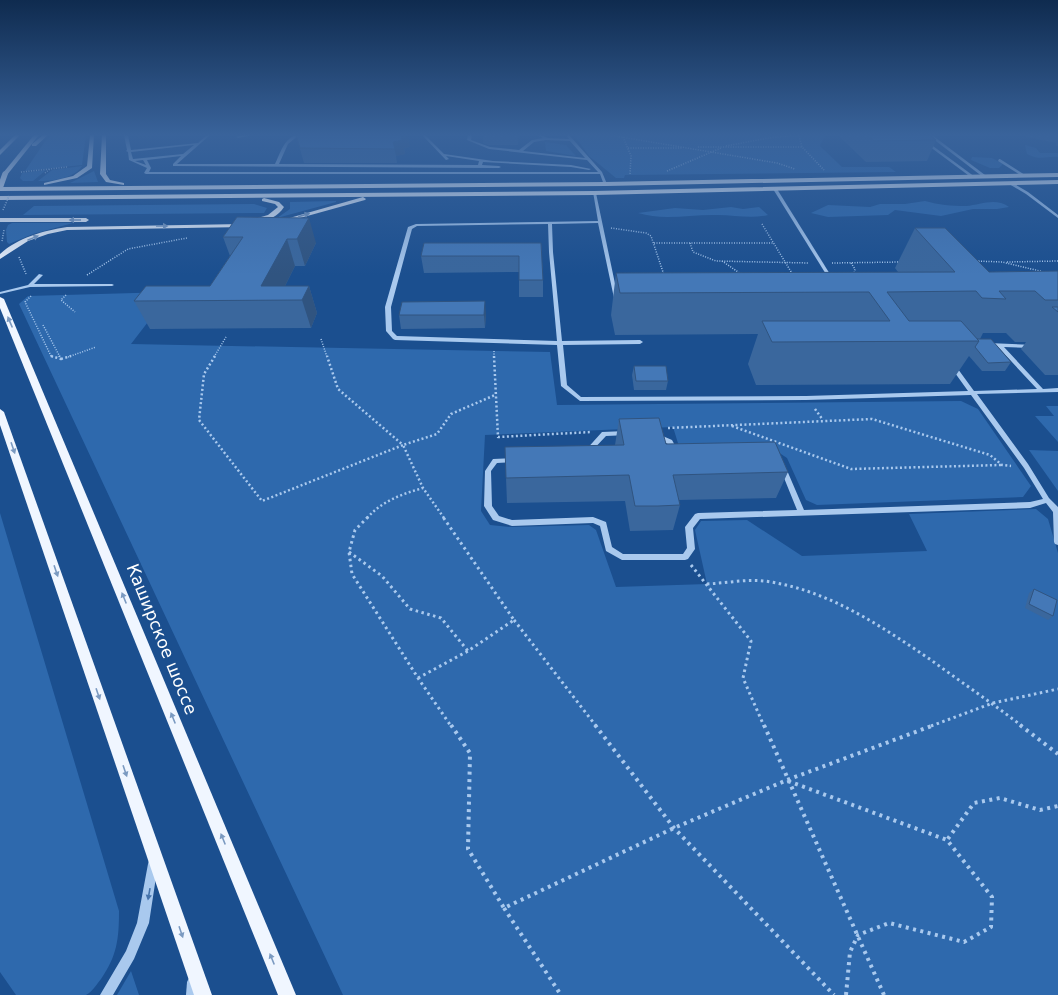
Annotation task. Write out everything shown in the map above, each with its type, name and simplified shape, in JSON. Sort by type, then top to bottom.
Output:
[{"type":"main road","points":[[0,188],[58,181]]},
{"type":"main road","points":[[112,181],[120,184],[212,188]]},
{"type":"main road","points":[[0,188],[212,188],[740,181]]},
{"type":"main road","points":[[0,198],[594,193],[1058,182]]},
{"type":"main road","points":[[0,257],[10,249],[32,238],[71,227],[263,225],[363,199],[437,194]]},
{"type":"main road","points":[[231,196],[271,200],[281,207],[272,217],[252,220]]},
{"type":"main road","points":[[0,220],[245,220]]},
{"type":"main road","name":"Каширское шоссе","points":[[0,299],[287,995]]},
{"type":"main road","points":[[0,412],[203,995]]},
{"type":"street","points":[[1010,183],[1028,193],[1058,218]]},
{"type":"street","points":[[775,189],[838,290]]},
{"type":"street","points":[[594,193],[618,306]]},
{"type":"street","points":[[600,225],[550,222],[427,224],[416,225],[410,228],[388,307],[389,331],[395,338],[560,344],[640,342]]},
{"type":"street","points":[[550,222],[550,252],[564,386],[580,399],[806,398],[1058,390]]},
{"type":"street","points":[[30,286],[41,275]]},
{"type":"street","points":[[0,293],[30,286],[112,285]]},
{"type":"street","points":[[978,345],[1043,347]]},
{"type":"street","points":[[999,345],[1041,390]]},
{"type":"street","points":[[946,358],[974,393],[1026,466],[1047,500],[1057,512],[1058,542]]},
{"type":"street","points":[[583,457],[604,434],[635,433]]},
{"type":"street","points":[[650,433],[670,442],[677,455],[682,457]]},
{"type":"street","points":[[519,460],[495,461],[488,470],[488,506],[496,518],[512,523],[593,520],[603,524],[610,549],[622,557],[685,557],[691,549],[689,527],[698,516],[1030,505],[1047,500]]},
{"type":"street","points":[[778,462],[782,466],[802,513]]},
{"type":"street","points":[[106,995],[130,954],[143,923],[150,893],[154,856]]},
{"type":"street","points":[[192,995],[195,970]]},
{"type":"path","points":[[762,224],[796,281]]},
{"type":"path","points":[[600,225],[646,233],[651,236],[665,280]]},
{"type":"path","points":[[2,248],[5,226]]},
{"type":"path","points":[[75,312],[61,300],[74,285],[71,285],[128,248],[188,238]]},
{"type":"path","points":[[654,243],[773,243]]},
{"type":"path","points":[[690,243],[694,252],[705,258],[721,261],[821,263],[904,262]]},
{"type":"path","points":[[19,257],[34,294],[25,302],[51,356],[61,359],[96,347]]},
{"type":"path","points":[[721,261],[745,276]]},
{"type":"path","points":[[970,261],[1058,261]]},
{"type":"path","points":[[850,262],[860,274]]},
{"type":"path","points":[[1002,262],[1045,272]]},
{"type":"path","points":[[838,290],[850,286],[855,269]]},
{"type":"path","points":[[43,325],[61,359]]},
{"type":"path","points":[[226,337],[204,374],[199,420],[262,501],[403,445],[437,434],[451,414],[495,395]]},
{"type":"path","points":[[322,339],[338,389],[403,445],[423,488],[514,620],[674,828],[834,995]]},
{"type":"path","points":[[494,342],[495,395],[498,437],[594,432]]},
{"type":"path","points":[[666,428],[872,419],[990,455],[1002,465]]},
{"type":"path","points":[[730,425],[852,469],[1002,465],[1026,466]]},
{"type":"path","points":[[423,488],[398,495],[372,512],[355,530],[349,552],[352,574],[418,678],[470,753],[468,849],[504,908],[561,995]]},
{"type":"path","points":[[349,552],[382,576],[410,609],[441,618],[468,651]]},
{"type":"path","points":[[685,557],[751,640],[743,678],[787,780],[884,995]]},
{"type":"path","points":[[707,584],[770,581],[829,598],[864,616],[993,703],[1058,754]]},
{"type":"path","points":[[418,678],[468,651],[514,620]]},
{"type":"path","points":[[504,908],[674,828],[787,780],[993,703],[1058,689]]},
{"type":"path","points":[[787,780],[947,840],[992,897],[991,927],[964,942],[890,923],[858,935],[850,952],[846,995]]},
{"type":"path","points":[[947,840],[974,803],[1000,798],[1040,810],[1058,806]]},
{"type":"shaded area","points":[[73,181],[98,182],[70,183]]},
{"type":"shaded area","points":[[336,201],[277,218],[290,209],[290,202]]},
{"type":"shaded area","points":[[925,201],[961,206],[998,202],[1009,207],[997,209],[973,209],[941,216],[895,210],[888,215],[828,217],[811,213],[828,205],[870,207],[880,204],[905,204]]},
{"type":"shaded area","points":[[254,204],[267,208],[264,213],[23,215],[34,206]]},
{"type":"shaded area","points":[[731,207],[743,209],[759,207],[768,215],[755,217],[708,215],[658,217],[638,213],[675,208],[703,210]]},
{"type":"shaded area","points":[[12,223],[73,223],[33,234],[9,244],[7,242],[6,230],[8,225]]},
{"type":"shaded area","points":[[171,292],[131,344],[550,352],[557,405],[961,401],[978,409],[1031,486],[1023,497],[817,505],[806,500],[787,458],[778,452],[681,453],[673,427],[485,435],[481,511],[490,525],[511,527],[589,525],[596,530],[616,587],[707,584],[695,530],[701,521],[747,520],[802,556],[927,551],[909,514],[1036,509],[1048,519],[1058,553],[1058,995],[343,995],[19,304],[28,296]]},
{"type":"shaded area","points":[[1046,406],[1058,406],[1058,442],[1035,416],[1054,416]]},
{"type":"shaded area","points":[[1029,450],[1058,451],[1058,491]]},
{"type":"shaded area","points":[[0,513],[119,911],[118,939],[111,963],[93,990],[86,995],[16,995],[0,972]]},
{"type":"shaded area","points":[[131,971],[139,995],[117,995]]},
{"type":"building","points":[[237,217],[309,218],[297,239],[287,239],[261,286],[309,286],[302,300],[134,301],[146,286],[210,286],[243,237],[223,237]]},
{"type":"building","points":[[915,228],[945,228],[989,272],[1058,271],[1058,300],[1045,300],[1035,291],[999,291],[1006,299],[982,298],[976,291],[887,292],[909,321],[961,321],[979,341],[772,342],[762,321],[890,321],[869,292],[620,293],[616,273],[955,272]]},
{"type":"building","points":[[424,243],[541,243],[543,280],[519,280],[519,256],[421,256]]},
{"type":"building","points":[[485,301],[484,315],[399,315],[402,302]]},
{"type":"building","points":[[1052,307],[1058,307],[1058,312]]},
{"type":"building","points":[[977,339],[991,339],[1011,362],[988,363],[975,347],[979,341]]},
{"type":"building","points":[[634,366],[666,366],[668,381],[636,381]]},
{"type":"building","points":[[659,418],[666,444],[775,442],[788,472],[673,475],[680,505],[658,506],[635,506],[629,475],[506,478],[505,447],[624,445],[619,419]]},
{"type":"building","points":[[1034,589],[1057,600],[1053,616],[1029,604]]}]
